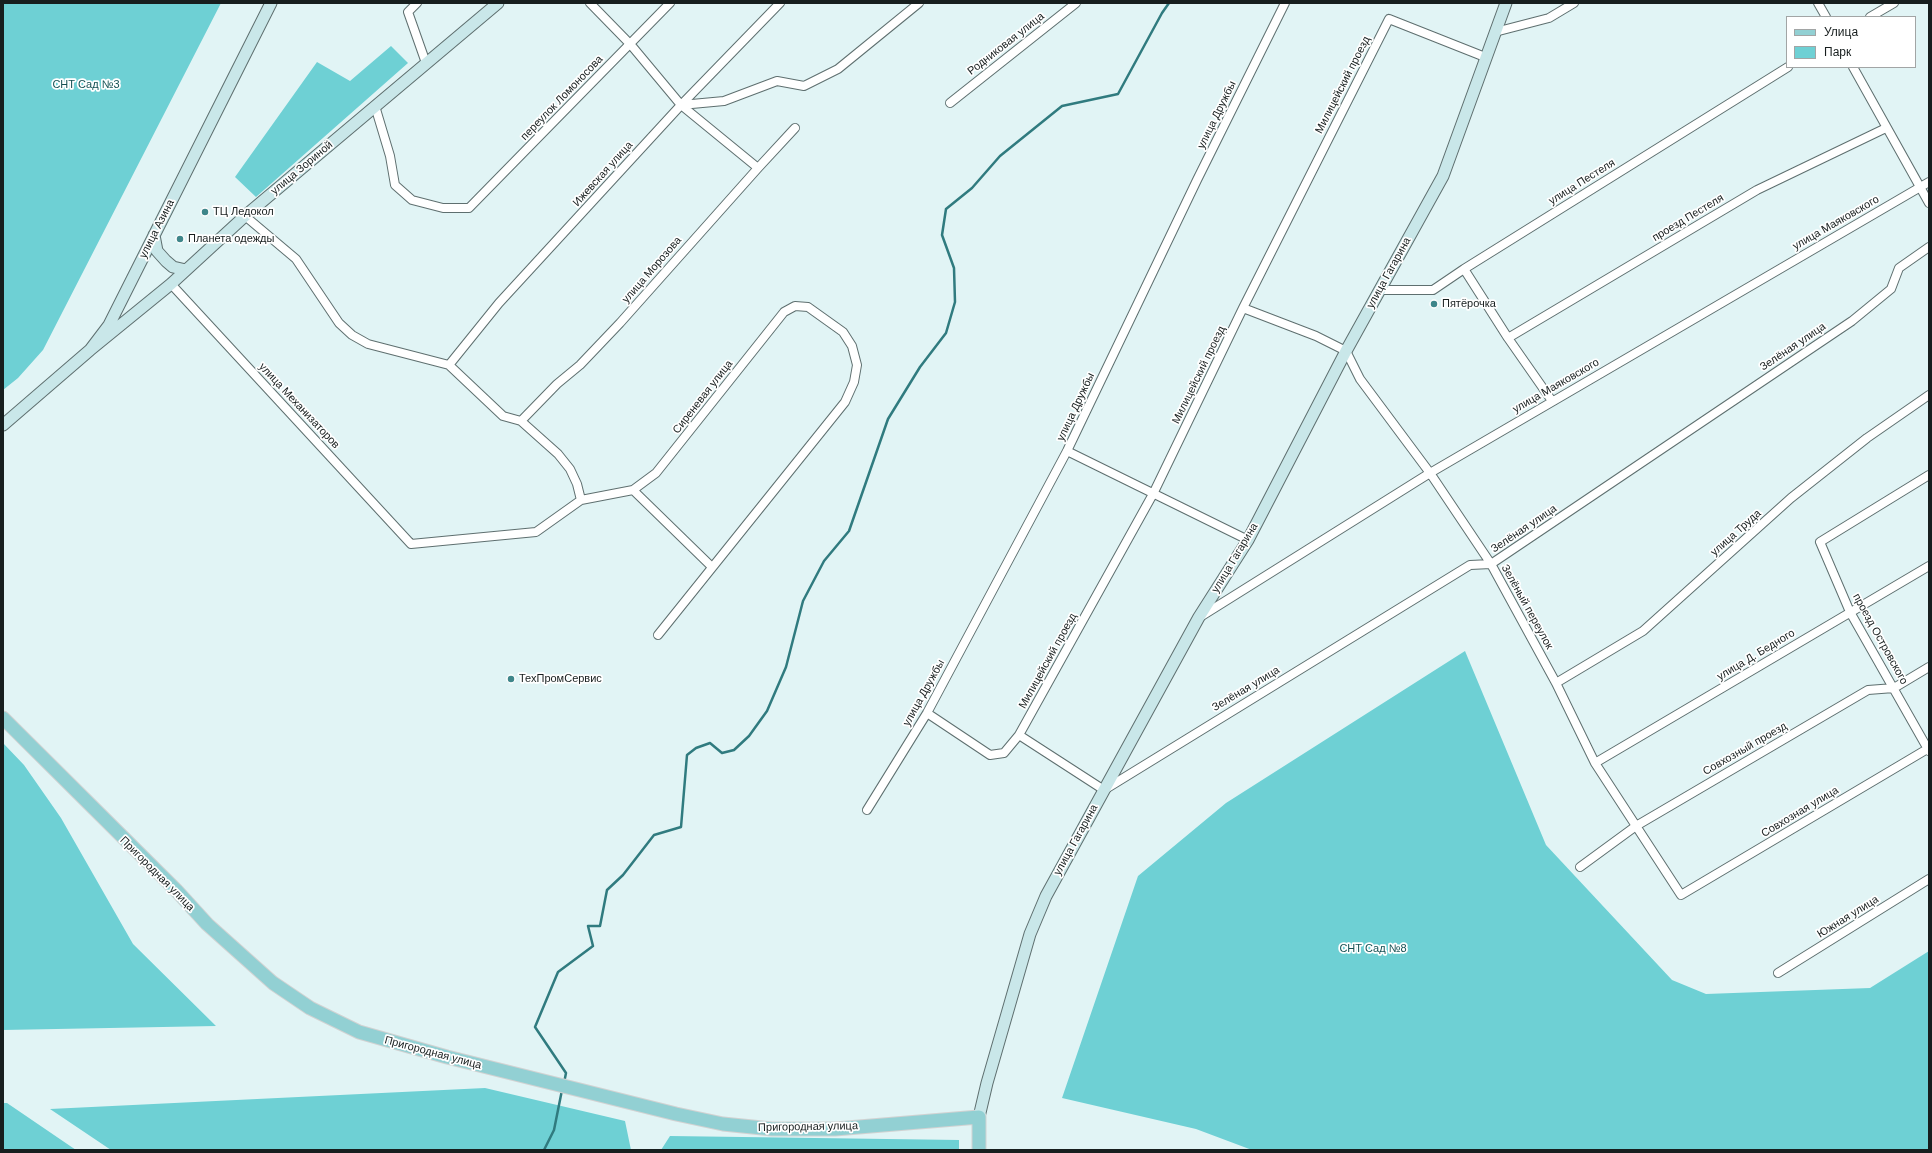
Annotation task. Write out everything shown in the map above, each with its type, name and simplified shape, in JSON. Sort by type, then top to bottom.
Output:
[{"type":"main road","name":"улица Азина","points":[[3,425],[90,350],[108,325],[271,3]]},
{"type":"main road","name":"улица Зориной","points":[[90,350],[172,284],[245,216],[498,3]]},
{"type":"main road","name":"улица Гагарина","points":[[979,1118],[986,1083],[1030,934],[1046,896],[1200,617],[1248,540],[1346,351],[1443,176],[1485,57],[1506,3]]},
{"type":"main road","points":[[154,235],[157,251],[166,261],[173,267],[186,270]]},
{"type":"main road","name":"Пригородная улица","points":[[3,718],[176,890],[207,924],[273,983],[310,1008],[359,1032],[470,1063],[676,1114],[723,1124],[772,1129],[835,1128],[979,1118]]},
{"type":"main road","points":[[979,1118],[979,1150]]},
{"type":"street","points":[[417,3],[408,12],[426,63]]},
{"type":"street","points":[[590,3],[631,45],[681,105],[758,168]]},
{"type":"street","name":"переулок Ломоносова","points":[[375,106],[390,156],[395,185],[412,200],[443,208],[469,208],[631,45],[670,3]]},
{"type":"street","name":"Ижевская улица","points":[[449,365],[500,304],[681,105],[780,3]]},
{"type":"street","points":[[681,105],[724,101],[777,81],[804,86],[838,69],[919,3]]},
{"type":"street","name":"Родниковая улица","points":[[950,103],[1076,3]]},
{"type":"street","name":"улица Дружбы","points":[[867,810],[927,713],[1067,451],[1197,180],[1285,3]]},
{"type":"street","points":[[1495,32],[1549,18],[1574,3]]},
{"type":"street","points":[[1818,3],[1825,16]]},
{"type":"street","points":[[1872,16],[1894,3]]},
{"type":"street","name":"Милицейский проезд","points":[[927,713],[990,755],[1004,753],[1019,735],[1153,494],[1243,308],[1389,19],[1485,57]]},
{"type":"street","name":"улица Пестеля","points":[[1380,290],[1433,290],[1464,269],[1786,68]]},
{"type":"street","points":[[1854,68],[1929,203]]},
{"type":"street","name":"улица Морозова","points":[[521,421],[557,384],[580,365],[620,323],[795,128]]},
{"type":"street","name":"проезд Пестеля","points":[[1508,338],[1757,190],[1886,128]]},
{"type":"street","name":"улица Маяковского","points":[[1200,617],[1430,473],[1929,182]]},
{"type":"street","points":[[245,216],[296,259],[339,323],[352,335],[368,344],[449,365],[503,416],[521,421],[558,454],[570,469],[577,484],[581,500],[633,490],[712,567],[658,635]]},
{"type":"street","name":"Зелёная улица","points":[[1104,790],[1470,566],[1491,564],[1852,321],[1891,289],[1899,268],[1929,247]]},
{"type":"street","points":[[1464,269],[1508,338],[1552,401]]},
{"type":"street","name":"улица Механизаторов","points":[[172,284],[411,544],[536,532],[581,500]]},
{"type":"street","name":"Сиреневая улица","points":[[633,490],[656,473],[784,312],[795,306],[808,307],[843,332],[852,346],[857,365],[854,382],[845,402],[712,567]]},
{"type":"street","points":[[1243,308],[1316,336],[1346,351]]},
{"type":"street","name":"Зелёный переулок","points":[[1346,351],[1360,379],[1430,473],[1491,564],[1556,683],[1595,763],[1682,895]]},
{"type":"street","name":"улица Труда","points":[[1556,683],[1643,631],[1791,498],[1867,438],[1929,394]]},
{"type":"street","points":[[1067,451],[1248,540]]},
{"type":"street","name":"проезд Островского","points":[[1929,476],[1820,542],[1850,612],[1929,749]]},
{"type":"street","name":"улица Д. Бедного","points":[[1595,763],[1929,566]]},
{"type":"street","name":"Совхозный проезд","points":[[1580,867],[1636,826],[1868,690],[1894,688],[1929,667]]},
{"type":"street","points":[[1019,735],[1104,790]]},
{"type":"street","name":"Совхозная улица","points":[[1682,895],[1929,749]]},
{"type":"street","name":"Южная улица","points":[[1778,973],[1929,879]]},
{"type":"green space","name":"СНТ Сад №3","points":[[3,3],[221,3],[43,350],[18,378],[3,390]]},
{"type":"green space","points":[[391,46],[408,63],[256,197],[235,177],[317,62],[350,81]]},
{"type":"green space","name":"СНТ Сад №8","points":[[1465,651],[1546,845],[1672,980],[1706,994],[1870,988],[1929,951],[1929,1150],[1252,1150],[1196,1129],[1062,1098],[1138,876],[1226,803]]},
{"type":"green space","points":[[3,743],[24,765],[61,818],[133,944],[216,1026],[3,1030]]},
{"type":"green space","points":[[485,1088],[625,1121],[631,1150],[111,1150],[50,1109]]},
{"type":"green space","points":[[3,1103],[7,1103],[76,1150],[3,1150]]},
{"type":"green space","points":[[670,1136],[959,1140],[959,1150],[661,1150]]},
{"type":"waterway","points":[[564,1083],[566,1073],[535,1027],[558,972],[593,946],[588,926],[600,926],[607,890],[623,875],[654,835],[681,827],[687,755],[696,748],[710,743],[722,753],[734,750],[749,736],[767,711],[786,667],[803,601],[824,561],[849,531],[888,419],[920,367],[946,333],[955,302],[954,268],[942,235],[946,209],[972,188],[1000,156],[1062,106],[1118,94],[1162,13],[1169,3]]},
{"type":"waterway","points":[[544,1150],[554,1130],[562,1090]]},
{"type":"place","name":"ТЦ Ледокол","points":[[205,212]]},
{"type":"place","name":"Планета одежды","points":[[180,239]]},
{"type":"place","name":"Пятёрочка","points":[[1434,304]]},
{"type":"place","name":"ТехПромСервис","points":[[511,679]]}]
